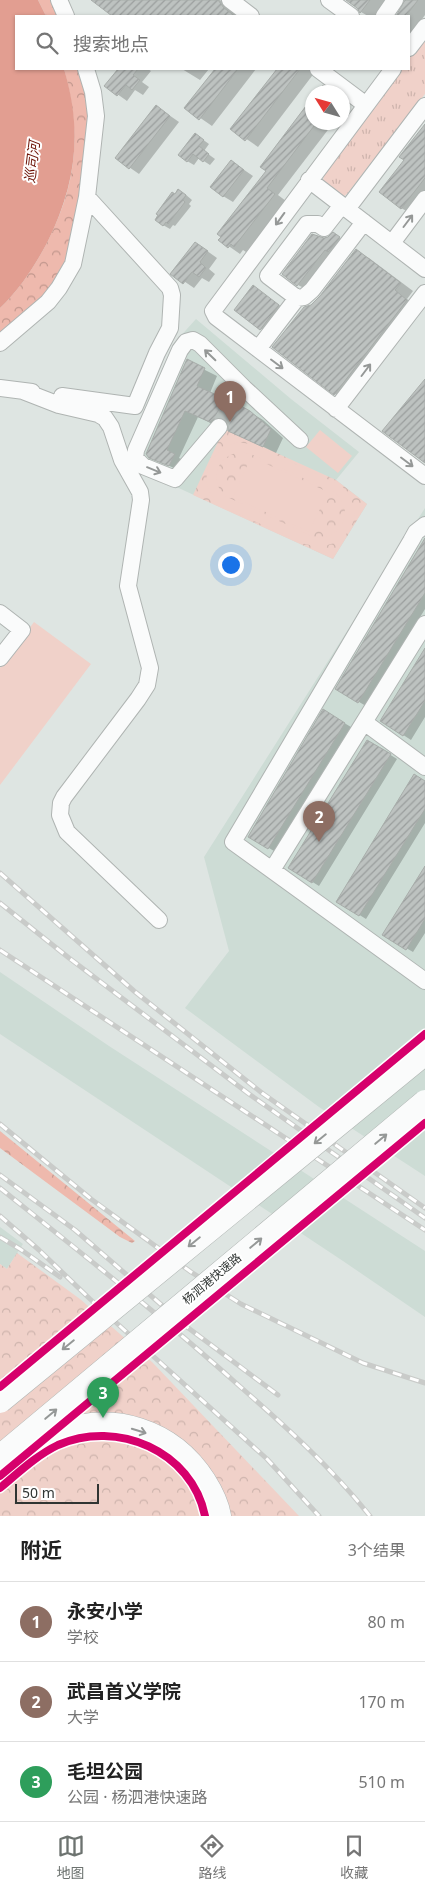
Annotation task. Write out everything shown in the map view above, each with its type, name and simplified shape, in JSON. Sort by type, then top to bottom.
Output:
[{"type":"highway","points":[[0,1401],[425,1053]]},
{"type":"highway","name":"杨泗港快速路","points":[[0,1457],[425,1102]]},
{"type":"highway","points":[[0,1473],[27,1450],[56,1434],[100,1424],[126,1427],[147,1433],[169,1443],[183,1455],[199,1472],[210,1491],[219,1516]]},
{"type":"street","points":[[59,0],[66,15]]},
{"type":"street","points":[[230,0],[250,15]]},
{"type":"street","points":[[385,15],[395,0]]},
{"type":"street","points":[[331,1],[350,15]]},
{"type":"street","points":[[410,47],[425,26]]},
{"type":"street","points":[[0,343],[40,310],[64,281],[76,256],[87,197],[96,116],[93,92],[86,70]]},
{"type":"street","points":[[319,70],[366,106]]},
{"type":"street","points":[[392,70],[213,311],[216,317],[425,476]]},
{"type":"street","points":[[297,298],[268,276],[307,224],[318,224],[324,228],[344,207],[425,106]]},
{"type":"street","points":[[309,180],[425,269]]},
{"type":"street","points":[[87,197],[172,292],[170,328],[137,399]]},
{"type":"street","points":[[392,243],[425,199]]},
{"type":"street","points":[[258,349],[297,298],[304,296],[312,290],[364,222]]},
{"type":"street","points":[[336,409],[425,293]]},
{"type":"street","points":[[170,328],[186,342]]},
{"type":"street","points":[[219,427],[175,479],[143,466],[135,458],[136,450],[180,350],[186,342],[193,340],[200,344],[300,440]]},
{"type":"street","points":[[0,388],[137,399],[155,407]]},
{"type":"street","points":[[232,402],[244,388]]},
{"type":"street","points":[[23,391],[59,405],[98,414],[105,418],[122,460],[140,492],[141,500],[128,586],[149,660],[150,675],[141,695],[64,797],[61,803],[60,815],[70,836],[159,920]]},
{"type":"street","points":[[425,525],[416,532],[410,541],[233,842],[425,981]]},
{"type":"street","points":[[0,614],[22,630],[0,658]]},
{"type":"street","points":[[272,870],[425,624]]},
{"type":"street","points":[[364,722],[425,768]]},
{"type":"shaded area","points":[[196,319],[291,399],[359,452],[336,480],[367,504],[333,559],[133,467],[153,394],[177,340]]},
{"type":"shaded area","points":[[425,508],[425,1176],[319,1107],[185,1008],[229,951],[204,857]]},
{"type":"shaded area","points":[[0,972],[109,1046],[425,1251],[425,1317],[0,1034]]},
{"type":"shaded area","points":[[0,1227],[23,1244],[7,1269],[0,1264]]},
{"type":"green space","points":[[38,0],[53,0],[60,15],[46,15]]},
{"type":"green space","points":[[425,38],[425,94],[343,197],[323,183],[324,170],[401,70],[410,70],[410,58]]},
{"type":"green space","points":[[64,70],[82,70],[91,103],[75,240],[55,284],[0,338],[0,308],[14,293],[37,261],[47,243],[65,200],[74,158],[73,115]]},
{"type":"green space","points":[[224,429],[336,480],[367,504],[333,559],[193,495]]},
{"type":"green space","points":[[320,430],[352,456],[338,473],[306,447]]},
{"type":"green space","points":[[238,442],[255,445],[342,486],[350,498],[354,509],[353,520],[349,530],[331,544],[319,546],[305,544],[214,503],[215,500],[209,491],[207,473],[214,457]],"holes":[[[239,452],[251,454],[336,493],[345,508],[345,516],[339,529],[333,534],[316,538],[225,496],[217,483],[216,476],[220,464],[231,455]]]},
{"type":"green space","points":[[251,457],[328,492],[309,532],[233,497]]},
{"type":"green space","points":[[34,622],[91,664],[0,785],[0,668]]},
{"type":"green space","points":[[0,1131],[135,1241],[132,1243],[120,1237],[0,1148]]},
{"type":"green space","points":[[17,1253],[80,1299],[152,1362],[299,1516],[0,1516],[0,1264],[7,1269]]},
{"type":"water","name":"巡司河","points":[[0,0],[38,0],[46,15],[15,15],[15,70],[64,70],[73,114],[74,157],[65,200],[47,243],[32,269],[0,308]]},
{"type":"building","points":[[91,0],[218,0],[224,8],[234,15],[111,15]]},
{"type":"building","points":[[346,0],[370,0],[360,13],[357,8]]},
{"type":"building","points":[[405,0],[418,0],[407,15],[397,15]]},
{"type":"building","points":[[117,70],[137,70],[133,75],[140,80],[132,90],[126,85],[117,96],[104,86]]},
{"type":"building","points":[[214,70],[237,70],[199,120],[184,108]]},
{"type":"building","points":[[276,70],[299,70],[245,141],[230,129]]},
{"type":"building","points":[[156,105],[170,116],[129,169],[115,158]]},
{"type":"building","points":[[305,107],[305,130],[311,130],[267,188],[275,194],[234,247],[231,244],[228,248],[218,240],[221,237],[217,234],[266,171],[260,167]]},
{"type":"building","points":[[425,124],[425,178],[401,209],[379,192],[404,160],[399,157]]},
{"type":"building","points":[[195,133],[204,140],[199,146],[209,154],[203,162],[193,154],[187,162],[178,155]]},
{"type":"building","points":[[231,160],[244,170],[223,197],[210,187]]},
{"type":"building","points":[[178,189],[186,195],[183,200],[185,202],[168,224],[166,222],[163,226],[155,220],[158,215],[156,214],[172,192],[175,194]]},
{"type":"building","points":[[333,232],[340,237],[328,252],[325,250],[297,286],[282,274],[312,234],[324,238]]},
{"type":"building","points":[[195,242],[208,251],[200,262],[206,268],[199,277],[192,272],[183,284],[170,274]]},
{"type":"building","points":[[356,249],[401,283],[395,290],[407,300],[334,395],[272,347],[304,307],[311,305],[320,296]]},
{"type":"building","points":[[253,285],[279,305],[260,330],[234,310]]},
{"type":"building","points":[[187,359],[205,368],[197,386],[223,398],[222,405],[226,410],[235,412],[241,406],[250,411],[271,429],[263,447],[228,431],[228,423],[221,417],[215,418],[210,422],[185,411],[167,450],[175,454],[169,466],[149,458],[146,454]]},
{"type":"building","points":[[425,379],[425,463],[382,431]]},
{"type":"building","points":[[425,538],[425,593],[358,703],[335,689]]},
{"type":"building","points":[[425,648],[425,701],[403,736],[380,721]]},
{"type":"building","points":[[323,709],[345,723],[268,849],[248,837]]},
{"type":"building","points":[[367,740],[391,754],[312,883],[288,868]]},
{"type":"building","points":[[414,774],[425,781],[425,809],[359,916],[336,902]]},
{"type":"building","points":[[425,866],[425,919],[406,950],[382,935]]},
{"type":"tunnel","points":[[219,427],[232,402]]},
{"type":"railway","points":[[0,873],[134,991],[262,1093],[425,1208]]},
{"type":"railway","points":[[0,903],[69,958],[249,1094],[425,1218]]},
{"type":"railway","points":[[0,950],[425,1230]]},
{"type":"railway","points":[[0,1124],[91,1199],[191,1272],[241,1304],[363,1363],[425,1383]]},
{"type":"railway","points":[[0,1175],[75,1230],[187,1327],[278,1395]]},
{"type":"railway","points":[[0,1188],[149,1308],[289,1430],[323,1463],[370,1516]]},
{"type":"railway","points":[[0,1216],[267,1459],[319,1516]]},
{"type":"railway","points":[[0,1237],[60,1277]]},
{"type":"cycle path","points":[[0,1387],[425,1034]]},
{"type":"cycle path","points":[[0,1476],[425,1123]]},
{"type":"cycle path","points":[[0,1488],[35,1459],[58,1445],[81,1438],[104,1436],[127,1439],[149,1446],[168,1458],[185,1474],[197,1493],[205,1516]]},
{"type":"place","name":"永安小学","points":[[230,422]]},
{"type":"place","name":"武昌首义学院","points":[[319,842]]},
{"type":"place","name":"毛坦公园","points":[[103,1418]]}]
